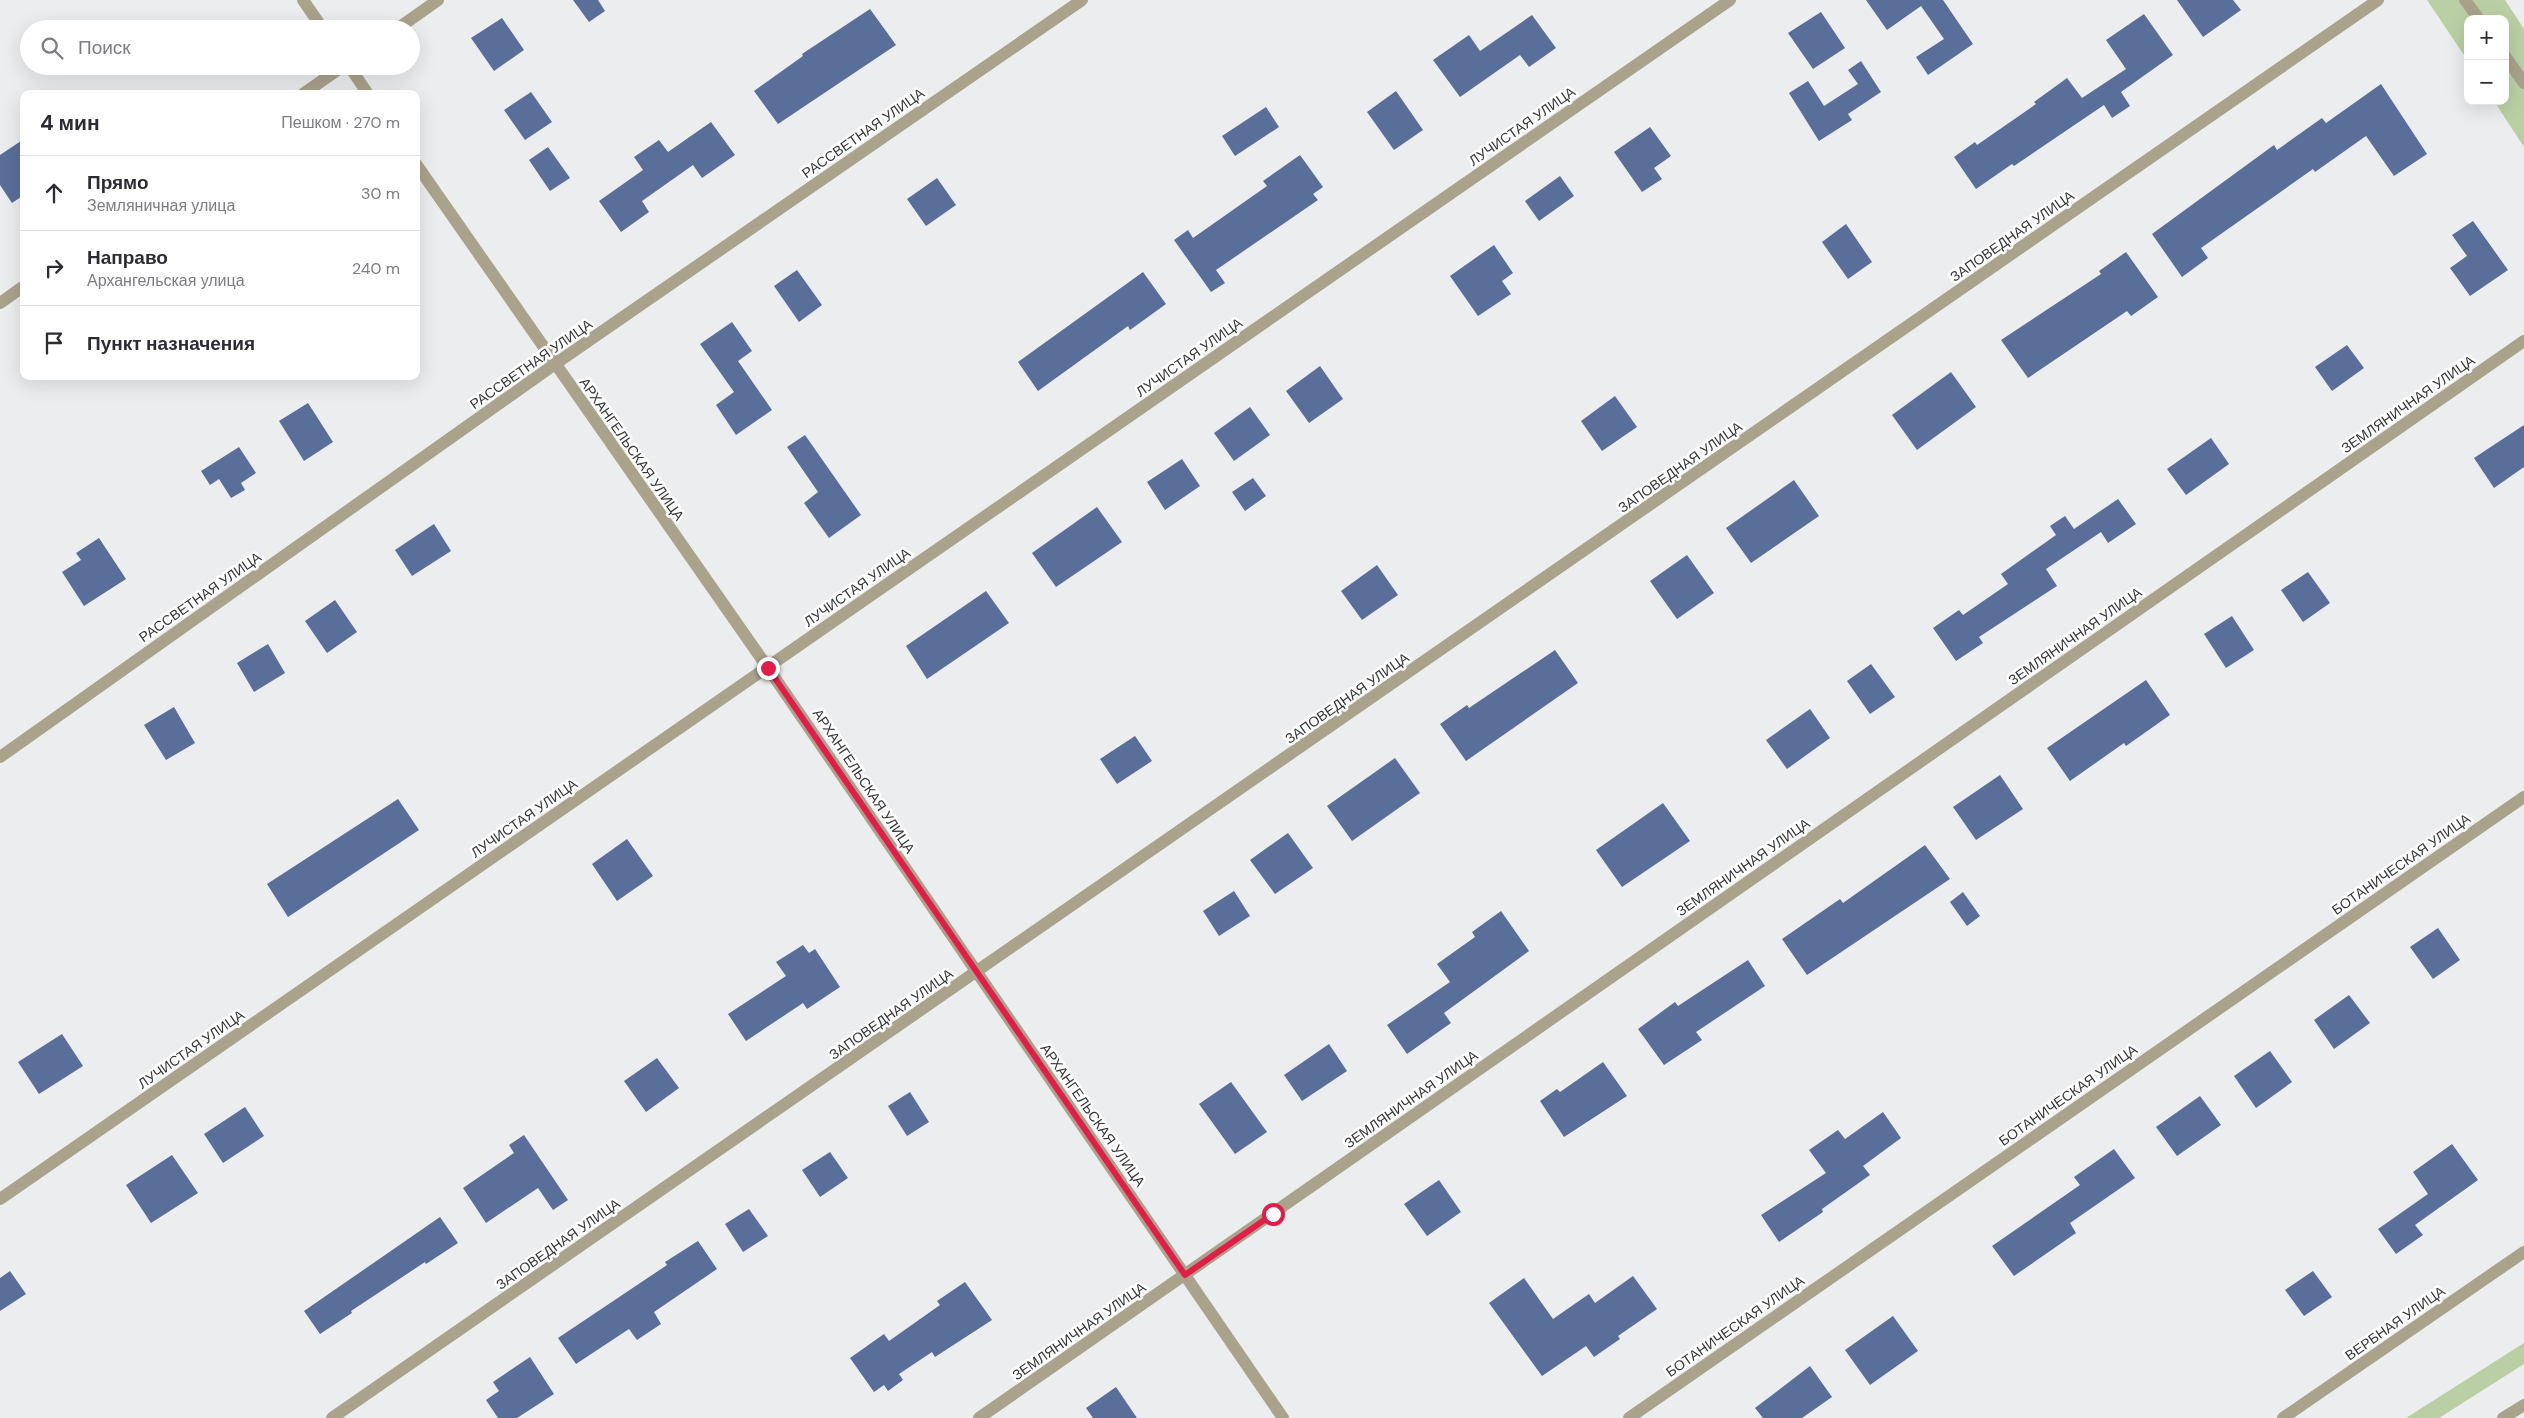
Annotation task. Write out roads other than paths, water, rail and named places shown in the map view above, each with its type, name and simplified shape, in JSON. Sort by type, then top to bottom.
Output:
[{"type":"street","points":[[304,0],[317,20]]},
{"type":"street","points":[[410,20],[438,0]]},
{"type":"street","name":"РАССВЕТНАЯ УЛИЦА","points":[[0,757],[555,364],[1082,0]]},
{"type":"street","name":"ЛУЧИСТАЯ УЛИЦА","points":[[0,1199],[1730,0]]},
{"type":"street","name":"ЗАПОВЕДНАЯ УЛИЦА","points":[[332,1418],[2378,0]]},
{"type":"street","points":[[2465,0],[2476,15]]},
{"type":"street","points":[[2508,60],[2524,83]]},
{"type":"street","points":[[309,90],[330,75]]},
{"type":"street","points":[[355,75],[365,90]]},
{"type":"street","name":"АРХАНГЕЛЬСКАЯ УЛИЦА","points":[[420,170],[768,668],[1283,1418]]},
{"type":"street","points":[[0,303],[20,289]]},
{"type":"street","name":"ЗЕМЛЯНИЧНАЯ УЛИЦА","points":[[980,1418],[2524,341]]},
{"type":"street","name":"БОТАНИЧЕСКАЯ УЛИЦА","points":[[1629,1418],[2524,797]]},
{"type":"street","name":"ВЕРБНАЯ УЛИЦА","points":[[2284,1418],[2524,1252]]},
{"type":"street","points":[[2503,1418],[2524,1405]]}]
